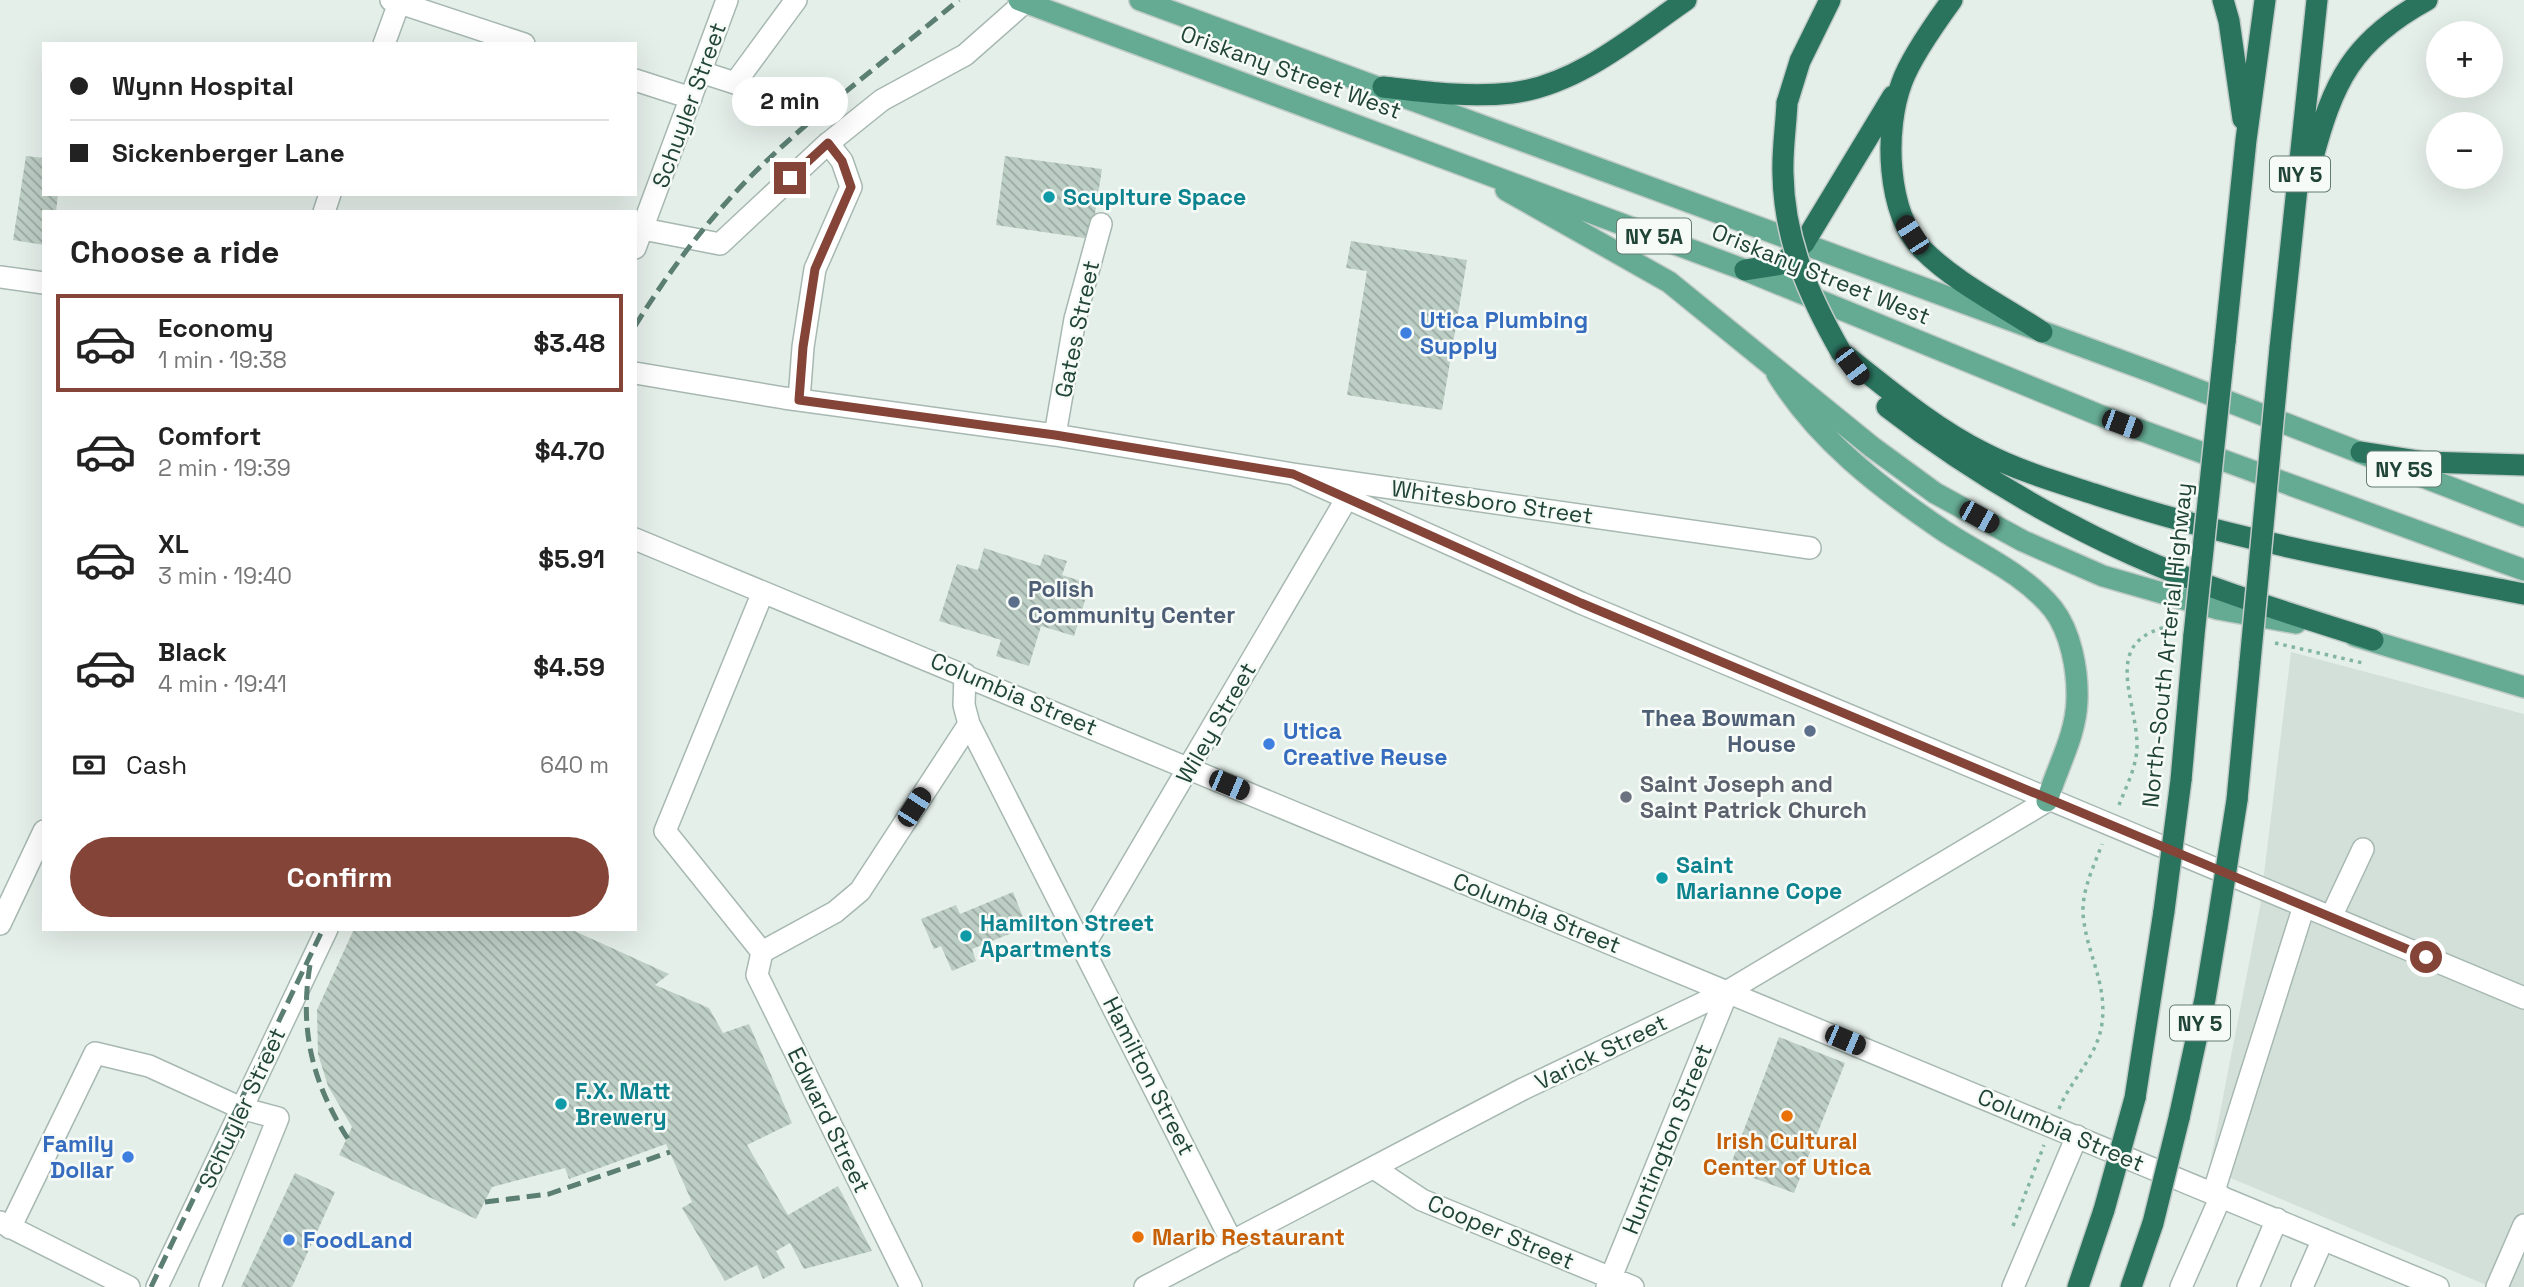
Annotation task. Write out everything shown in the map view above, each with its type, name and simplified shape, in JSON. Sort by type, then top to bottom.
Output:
[{"type":"highway","points":[[1383,87],[1452,95],[1514,93],[1555,81],[1606,56],[1686,0]]},
{"type":"highway","points":[[1830,0],[1800,61],[1787,103],[1782,173],[1788,228],[1813,303],[1841,352],[1886,406],[1920,432],[2010,490],[2133,555],[2253,601],[2373,640]]},
{"type":"highway","points":[[1745,270],[1782,264],[1804,243],[1952,0]]},
{"type":"highway","points":[[2223,0],[2229,21],[2246,140]]},
{"type":"highway","name":"North-South Arterial Highway","points":[[2078,1287],[2104,1210],[2135,1098],[2164,911],[2182,780],[2194,635],[2246,140],[2265,0]]},
{"type":"highway","name":"NY 5","points":[[2131,1287],[2153,1223],[2205,999],[2236,800],[2317,0]]},
{"type":"highway","points":[[2292,237],[2326,110],[2337,83],[2354,56],[2405,12],[2427,0]]},
{"type":"highway","points":[[1902,82],[1892,133],[1895,196],[1903,221],[1921,249],[1949,272],[2042,331]]},
{"type":"highway","points":[[1841,352],[1911,408],[1984,453],[2025,471],[2158,516],[2222,532],[2524,594]]},
{"type":"highway","points":[[2361,452],[2426,462],[2524,465]]},
{"type":"main road","name":"Oriskany Street West","points":[[1140,0],[2042,331],[2524,516]]},
{"type":"main road","name":"Oriskany Street West","points":[[1022,1],[1745,270],[2099,415],[2524,570]]},
{"type":"main road","points":[[1452,159],[1669,282],[1872,447],[1935,493],[2023,541],[2103,576],[2217,608],[2373,640],[2524,687]]},
{"type":"main road","points":[[1768,361],[1796,406],[1852,462],[1940,528],[2036,590],[2054,611],[2065,631],[2071,654],[2077,701],[2070,742],[2047,800]]},
{"type":"street","name":"Schuyler Street","points":[[639,239],[727,0]]},
{"type":"street","points":[[701,72],[735,83],[796,0]]},
{"type":"street","points":[[385,42],[395,1],[518,42]]},
{"type":"street","points":[[639,239],[720,244],[828,143],[882,100],[965,55],[1022,1]]},
{"type":"street","points":[[637,81],[691,98]]},
{"type":"street","points":[[799,400],[803,347],[815,269],[851,187],[842,161],[828,143]]},
{"type":"street","name":"Gates Street","points":[[1055,435],[1075,319],[1101,225]]},
{"type":"street","points":[[0,277],[42,283]]},
{"type":"street","name":"Whitesboro Street","points":[[637,373],[799,400],[1055,435],[1293,474],[1810,548]]},
{"type":"street","points":[[1293,474],[1581,603],[2524,998]]},
{"type":"street","name":"Wiley Street","points":[[1083,947],[1347,498]]},
{"type":"street","name":"Columbia Street","points":[[637,540],[2438,1287]]},
{"type":"street","points":[[763,592],[665,831],[762,952],[835,912],[860,891],[969,724]]},
{"type":"street","name":"Hamilton Street","points":[[965,674],[964,705],[969,724],[1232,1242]]},
{"type":"street","name":"Varick Street","points":[[1145,1287],[1523,1089],[1728,991],[2047,800]]},
{"type":"street","points":[[0,924],[42,835]]},
{"type":"street","points":[[2331,917],[2364,849]]},
{"type":"street","points":[[2181,1287],[2217,1195],[2304,906]]},
{"type":"street","name":"Schuyler Street","points":[[157,1287],[326,931]]},
{"type":"street","name":"Edward Street","points":[[762,952],[757,975],[911,1287]]},
{"type":"street","name":"Huntington Street","points":[[1609,1282],[1728,991]]},
{"type":"street","points":[[129,1287],[5,1225],[95,1053],[149,1066],[241,1108],[278,1118],[210,1287]]},
{"type":"street","points":[[2013,1287],[2077,1136]]},
{"type":"street","name":"Cooper Street","points":[[1374,1168],[1422,1200],[1609,1282],[1633,1287]]},
{"type":"street","points":[[2248,1287],[2277,1219]]},
{"type":"street","points":[[2497,1287],[2524,1225]]},
{"type":"street","points":[[2302,1287],[2323,1239]]},
{"type":"shaded area","points":[[2291,652],[2524,714],[2524,1287],[2491,1287],[2209,1169],[2260,907]]},
{"type":"building","points":[[26,156],[42,158],[42,196],[58,196],[56,210],[42,210],[42,245],[13,240]]},
{"type":"building","name":"Scuplture Space","points":[[1005,156],[1102,169],[1091,239],[996,225]]},
{"type":"building","name":"Utica Plumbing Supply","points":[[1351,241],[1467,260],[1442,410],[1347,395],[1367,271],[1346,268]]},
{"type":"building","name":"Polish Community Center","points":[[984,548],[1040,566],[1044,554],[1067,561],[1062,575],[1090,584],[1074,636],[1041,626],[1029,666],[996,656],[1001,640],[939,621],[957,564],[978,570]]},
{"type":"building","name":"Hamilton Street Apartments","points":[[1013,892],[1027,927],[972,949],[976,961],[952,971],[941,946],[934,949],[921,919],[956,905],[960,914]]},
{"type":"building","name":"F.X. Matt Brewery","points":[[353,931],[574,931],[669,974],[655,985],[709,1008],[723,1033],[749,1024],[792,1123],[747,1145],[788,1215],[838,1186],[872,1251],[804,1269],[790,1243],[776,1251],[785,1268],[763,1279],[757,1265],[725,1281],[682,1208],[692,1202],[666,1144],[569,1179],[565,1168],[492,1187],[476,1219],[339,1155],[352,1127],[328,1086],[318,1054],[317,1010]]},
{"type":"building","name":"Irish Cultural Center of Utica","points":[[1779,1037],[1845,1063],[1794,1193],[1729,1169]]},
{"type":"building","name":"FoodLand","points":[[295,1173],[335,1192],[292,1287],[241,1287]]},
{"type":"railway","points":[[637,323],[690,246],[754,173],[828,106],[959,0]]},
{"type":"railway","points":[[151,1287],[322,931]]},
{"type":"railway","points":[[310,965],[306,1012],[312,1056],[326,1098],[348,1139]]},
{"type":"railway","points":[[485,1202],[549,1194],[670,1152]]},
{"type":"place","name":"Scuplture Space","points":[[1049,197]]},
{"type":"place","name":"Utica Plumbing Supply","points":[[1406,333]]},
{"type":"place","name":"Polish Community Center","points":[[1014,602]]},
{"type":"place","name":"Thea Bowman House","points":[[1810,731]]},
{"type":"place","name":"Utica Creative Reuse","points":[[1269,744]]},
{"type":"place","name":"Saint Joseph and Saint Patrick Church","points":[[1626,797]]},
{"type":"place","name":"Saint Marianne Cope","points":[[1662,878]]},
{"type":"place","name":"Hamilton Street Apartments","points":[[966,936]]},
{"type":"place","name":"F.X. Matt Brewery","points":[[561,1104]]},
{"type":"place","name":"Irish Cultural Center of Utica","points":[[1787,1116]]},
{"type":"place","name":"Family Dollar","points":[[128,1157]]},
{"type":"place","name":"Marib Restaurant","points":[[1138,1237]]},
{"type":"place","name":"FoodLand","points":[[289,1240]]},
{"type":"route","points":[[790,178],[828,143],[842,161],[851,187],[815,269],[803,347],[799,400],[1055,435],[1293,474],[1581,603],[2426,957]]}]
